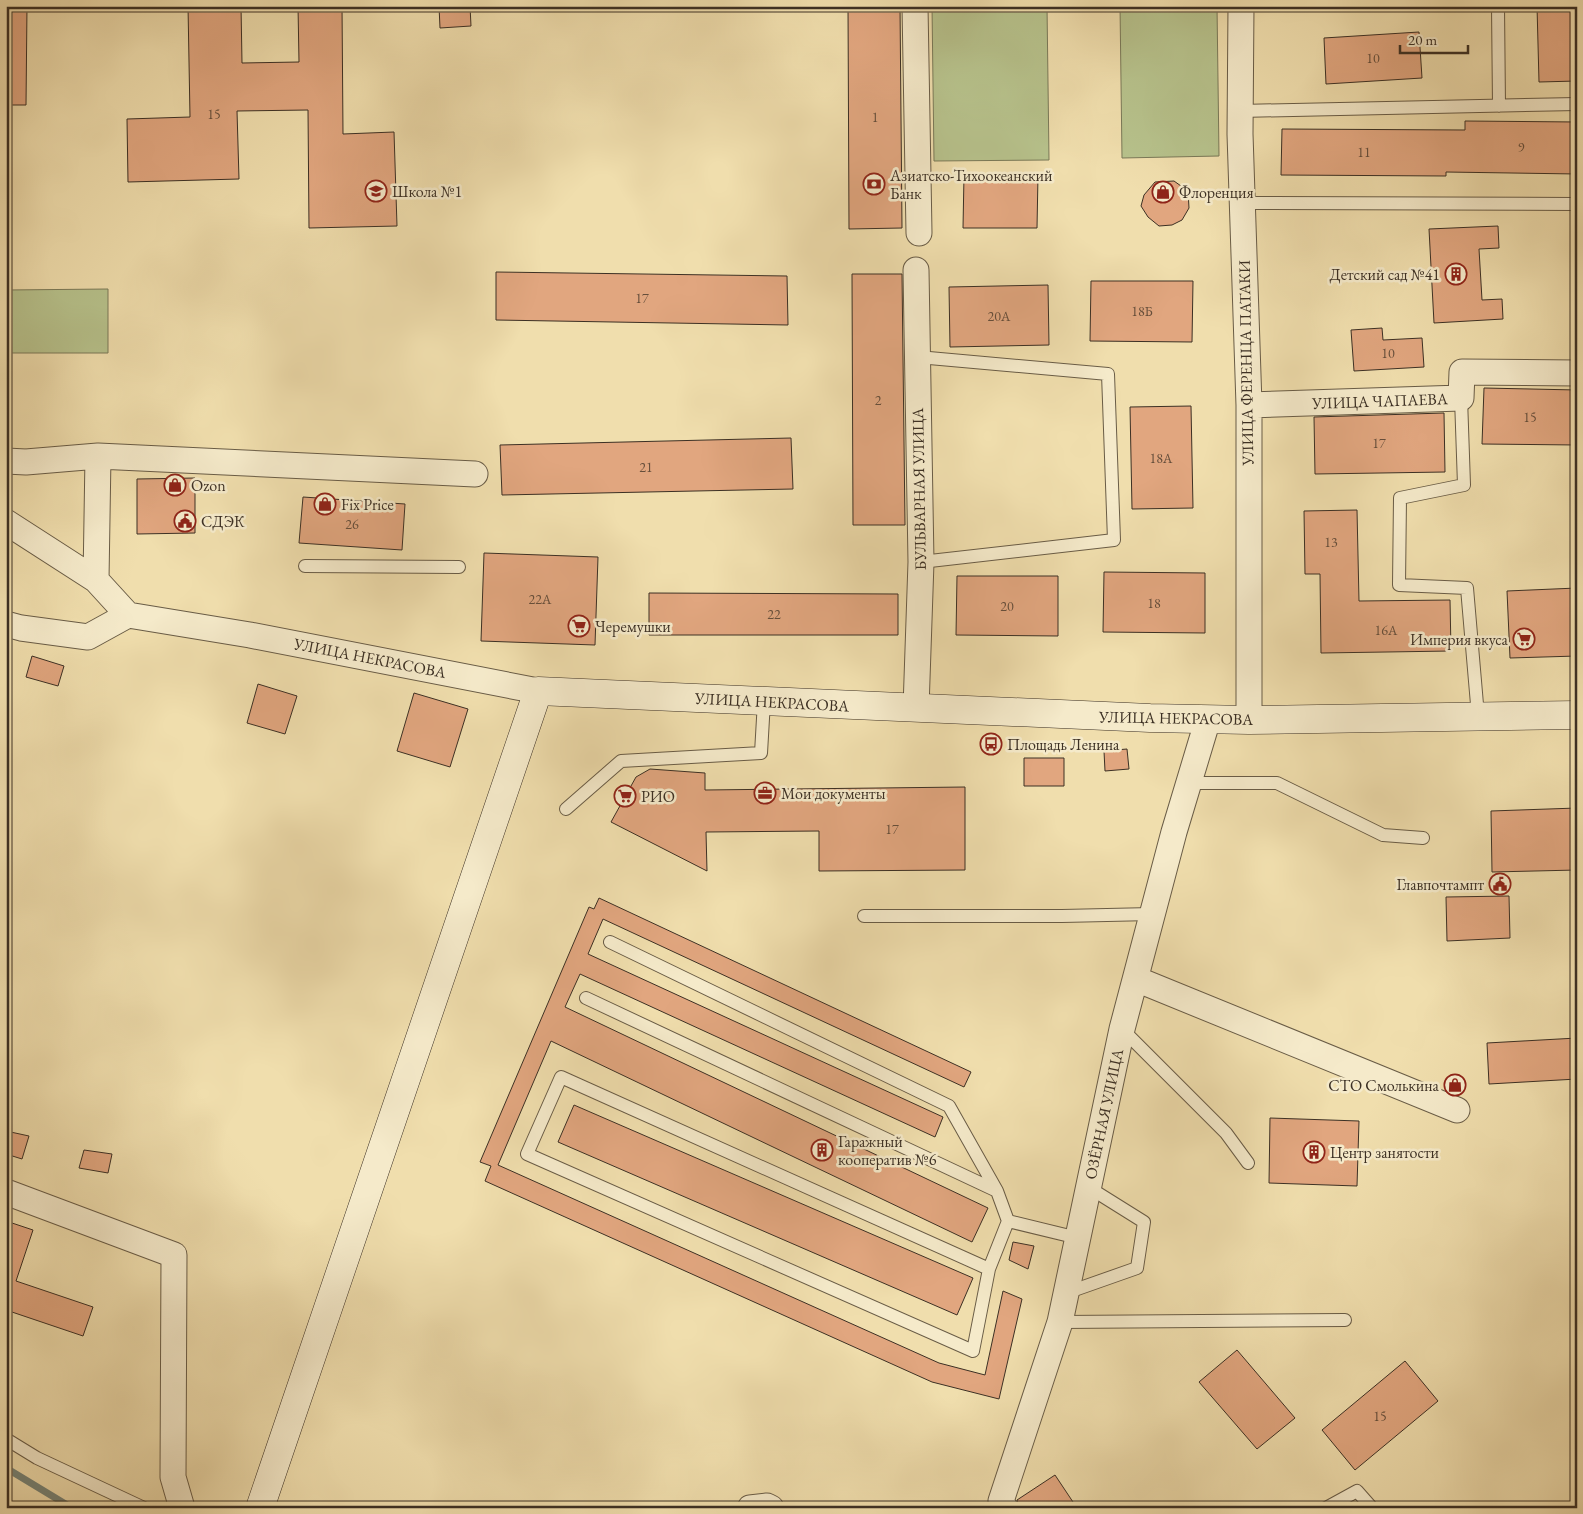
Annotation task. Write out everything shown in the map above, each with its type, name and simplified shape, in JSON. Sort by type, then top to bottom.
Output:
[{"type":"main road","name":"УЛИЦА НЕКРАСОВА","points":[[538,691],[1150,718],[1249,720],[1577,715]]},
{"type":"main road","points":[[260,1508],[538,691]]},
{"type":"street","points":[[915,6],[919,233]]},
{"type":"street","name":"УЛИЦА ФЕРЕНЦА ПАТАКИ","points":[[1241,6],[1240,111],[1249,405],[1249,720]]},
{"type":"street","name":"БУЛЬВАРНАЯ УЛИЦА","points":[[916,270],[921,562],[916,708]]},
{"type":"street","name":"УЛИЦА ЧАПАЕВА","points":[[1249,405],[1461,398],[1462,372],[1577,373]]},
{"type":"street","points":[[96,580],[98,456]]},
{"type":"street","points":[[6,462],[98,456],[475,474]]},
{"type":"street","points":[[6,522],[96,580],[128,615],[88,637],[6,624]]},
{"type":"street","name":"УЛИЦА НЕКРАСОВА","points":[[128,615],[250,635],[538,691]]},
{"type":"street","name":"ОЗЁРНАЯ УЛИЦА","points":[[1005,1508],[1001,1501],[1060,1322],[1122,1028],[1152,914],[1208,719]]},
{"type":"street","points":[[1136,979],[1457,1110]]},
{"type":"street","points":[[6,1192],[174,1255],[173,1477],[182,1508]]},
{"type":"street","points":[[750,1508],[766,1506],[771,1508]]},
{"type":"lane","points":[[1498,6],[1499,106]]},
{"type":"lane","points":[[1240,111],[1577,104]]},
{"type":"lane","points":[[1242,203],[1577,204]]},
{"type":"lane","points":[[918,357],[1108,374],[1114,540],[921,562]]},
{"type":"lane","points":[[1461,398],[1464,485],[1400,498],[1398,585],[1467,588],[1478,716]]},
{"type":"lane","points":[[305,566],[459,567]]},
{"type":"lane","points":[[566,809],[621,760],[762,752],[764,701]]},
{"type":"lane","points":[[1189,783],[1277,783],[1384,835],[1424,838]]},
{"type":"lane","points":[[864,916],[1152,914]]},
{"type":"lane","points":[[610,942],[949,1106],[997,1191],[1008,1222],[989,1268],[973,1351],[527,1154],[560,1077],[989,1268]]},
{"type":"lane","points":[[586,998],[997,1191]]},
{"type":"lane","points":[[1122,1028],[1226,1133],[1248,1163]]},
{"type":"lane","points":[[1066,1293],[1138,1268],[1144,1222],[1088,1187]]},
{"type":"lane","points":[[1008,1222],[1078,1238]]},
{"type":"lane","points":[[1060,1322],[1345,1320]]},
{"type":"lane","points":[[6,1439],[37,1458],[144,1508]]},
{"type":"lane","points":[[1326,1508],[1357,1491],[1372,1508]]},
{"type":"green space","points":[[932,6],[1047,6],[1049,160],[934,161]]},
{"type":"green space","points":[[1120,6],[1217,6],[1219,156],[1122,158]]},
{"type":"green space","points":[[108,289],[108,353],[6,353],[6,290]]},
{"type":"building","points":[[6,6],[27,6],[26,105],[6,105]]},
{"type":"building","points":[[188,6],[241,6],[242,63],[299,62],[298,6],[342,6],[343,134],[394,132],[397,226],[309,228],[308,110],[237,111],[239,179],[128,182],[127,119],[190,117]]},
{"type":"building","points":[[439,6],[470,6],[471,26],[440,28]]},
{"type":"building","points":[[848,6],[900,6],[902,228],[849,229]]},
{"type":"building","points":[[1537,6],[1577,6],[1577,81],[1539,82]]},
{"type":"building","points":[[1419,32],[1422,78],[1326,84],[1324,38]]},
{"type":"building","points":[[1465,121],[1577,122],[1577,174],[1446,172],[1446,176],[1281,175],[1282,129],[1465,130]]},
{"type":"building","points":[[964,175],[1038,175],[1037,228],[963,228]]},
{"type":"building","points":[[1174,181],[1188,191],[1189,208],[1182,220],[1172,225],[1159,226],[1148,217],[1141,206],[1144,195],[1155,182]]},
{"type":"building","name":"Детский сад №41","points":[[1498,226],[1499,248],[1479,249],[1482,300],[1502,299],[1503,319],[1434,323],[1429,229]]},
{"type":"building","points":[[496,272],[787,276],[788,325],[496,320]]},
{"type":"building","points":[[852,274],[902,274],[905,525],[853,525]]},
{"type":"building","points":[[1091,281],[1193,281],[1192,342],[1090,341]]},
{"type":"building","points":[[1048,285],[1049,345],[950,347],[949,287]]},
{"type":"building","points":[[1382,328],[1383,340],[1422,338],[1424,367],[1354,371],[1351,330]]},
{"type":"building","points":[[1484,388],[1577,390],[1577,445],[1482,444]]},
{"type":"building","points":[[1191,406],[1193,508],[1132,509],[1130,407]]},
{"type":"building","points":[[1444,413],[1445,472],[1315,474],[1314,417]]},
{"type":"building","points":[[791,438],[793,489],[502,495],[500,445]]},
{"type":"building","points":[[195,478],[195,533],[137,534],[137,479]]},
{"type":"building","points":[[303,497],[405,504],[402,550],[299,543]]},
{"type":"building","points":[[1357,510],[1359,601],[1450,600],[1451,651],[1321,653],[1320,574],[1305,574],[1304,511]]},
{"type":"building","points":[[484,553],[598,557],[595,645],[481,641]]},
{"type":"building","points":[[1104,572],[1205,573],[1205,633],[1103,632]]},
{"type":"building","points":[[957,576],[1058,576],[1058,636],[956,635]]},
{"type":"building","points":[[1577,588],[1577,656],[1510,658],[1507,591]]},
{"type":"building","points":[[649,593],[898,594],[898,635],[649,635]]},
{"type":"building","points":[[32,656],[64,666],[58,686],[26,677]]},
{"type":"building","points":[[258,684],[297,696],[285,734],[247,723]]},
{"type":"building","points":[[414,693],[468,709],[450,767],[397,751]]},
{"type":"building","points":[[1127,749],[1129,769],[1105,771],[1104,751]]},
{"type":"building","points":[[1024,758],[1064,758],[1064,786],[1024,786]]},
{"type":"building","points":[[650,769],[705,773],[705,790],[965,787],[965,870],[819,871],[819,831],[706,832],[707,871],[611,822],[636,777]]},
{"type":"building","name":"Главпочтампт","points":[[1577,808],[1577,870],[1492,872],[1491,811]]},
{"type":"building","points":[[1509,896],[1510,938],[1447,941],[1446,897]]},
{"type":"building","name":"Гаражный кооператив №6","points":[[599,898],[971,1072],[964,1087],[603,919],[588,954],[943,1117],[935,1137],[580,974],[565,1007],[988,1208],[972,1242],[551,1041],[498,1165],[939,1363],[985,1375],[1003,1291],[1022,1299],[999,1399],[932,1382],[485,1181],[491,1166],[480,1162],[589,907],[594,909]]},
{"type":"building","points":[[1577,1038],[1577,1079],[1489,1084],[1487,1043]]},
{"type":"building","points":[[574,1105],[973,1278],[957,1315],[558,1142]]},
{"type":"building","name":"Центр занятости","points":[[1270,1118],[1359,1121],[1357,1186],[1269,1183]]},
{"type":"building","points":[[6,1131],[29,1136],[22,1159],[6,1154]]},
{"type":"building","points":[[84,1150],[112,1154],[108,1173],[79,1168]]},
{"type":"building","points":[[6,1221],[33,1230],[16,1281],[93,1307],[83,1336],[6,1310]]},
{"type":"building","points":[[1013,1242],[1034,1246],[1028,1269],[1009,1260]]},
{"type":"building","points":[[1237,1350],[1295,1418],[1257,1449],[1199,1382]]},
{"type":"building","points":[[1405,1361],[1438,1401],[1355,1470],[1322,1430]]},
{"type":"building","points":[[1055,1475],[1077,1508],[1019,1508],[1017,1500]]},
{"type":"waterway","points":[[6,1468],[72,1508]]},
{"type":"place","name":"Азиатско-Тихоокеанский Банк","points":[[874,184]]},
{"type":"place","name":"Школа №1","points":[[376,191]]},
{"type":"place","name":"Флоренция","points":[[1163,192]]},
{"type":"place","name":"Детский сад №41","points":[[1456,274]]},
{"type":"place","name":"Ozon","points":[[175,485]]},
{"type":"place","name":"Fix Price","points":[[325,504]]},
{"type":"place","name":"СДЭК","points":[[185,521]]},
{"type":"place","name":"Черемушки","points":[[579,626]]},
{"type":"place","name":"Империя вкуса","points":[[1524,639]]},
{"type":"place","name":"Площадь Ленина","points":[[991,744]]},
{"type":"place","name":"Мои документы","points":[[765,793]]},
{"type":"place","name":"РИО","points":[[625,796]]},
{"type":"place","name":"Главпочтампт","points":[[1500,884]]},
{"type":"place","name":"СТО Смолькина","points":[[1455,1085]]},
{"type":"place","name":"Гаражный кооператив №6","points":[[822,1150]]},
{"type":"place","name":"Центр занятости","points":[[1314,1152]]}]
